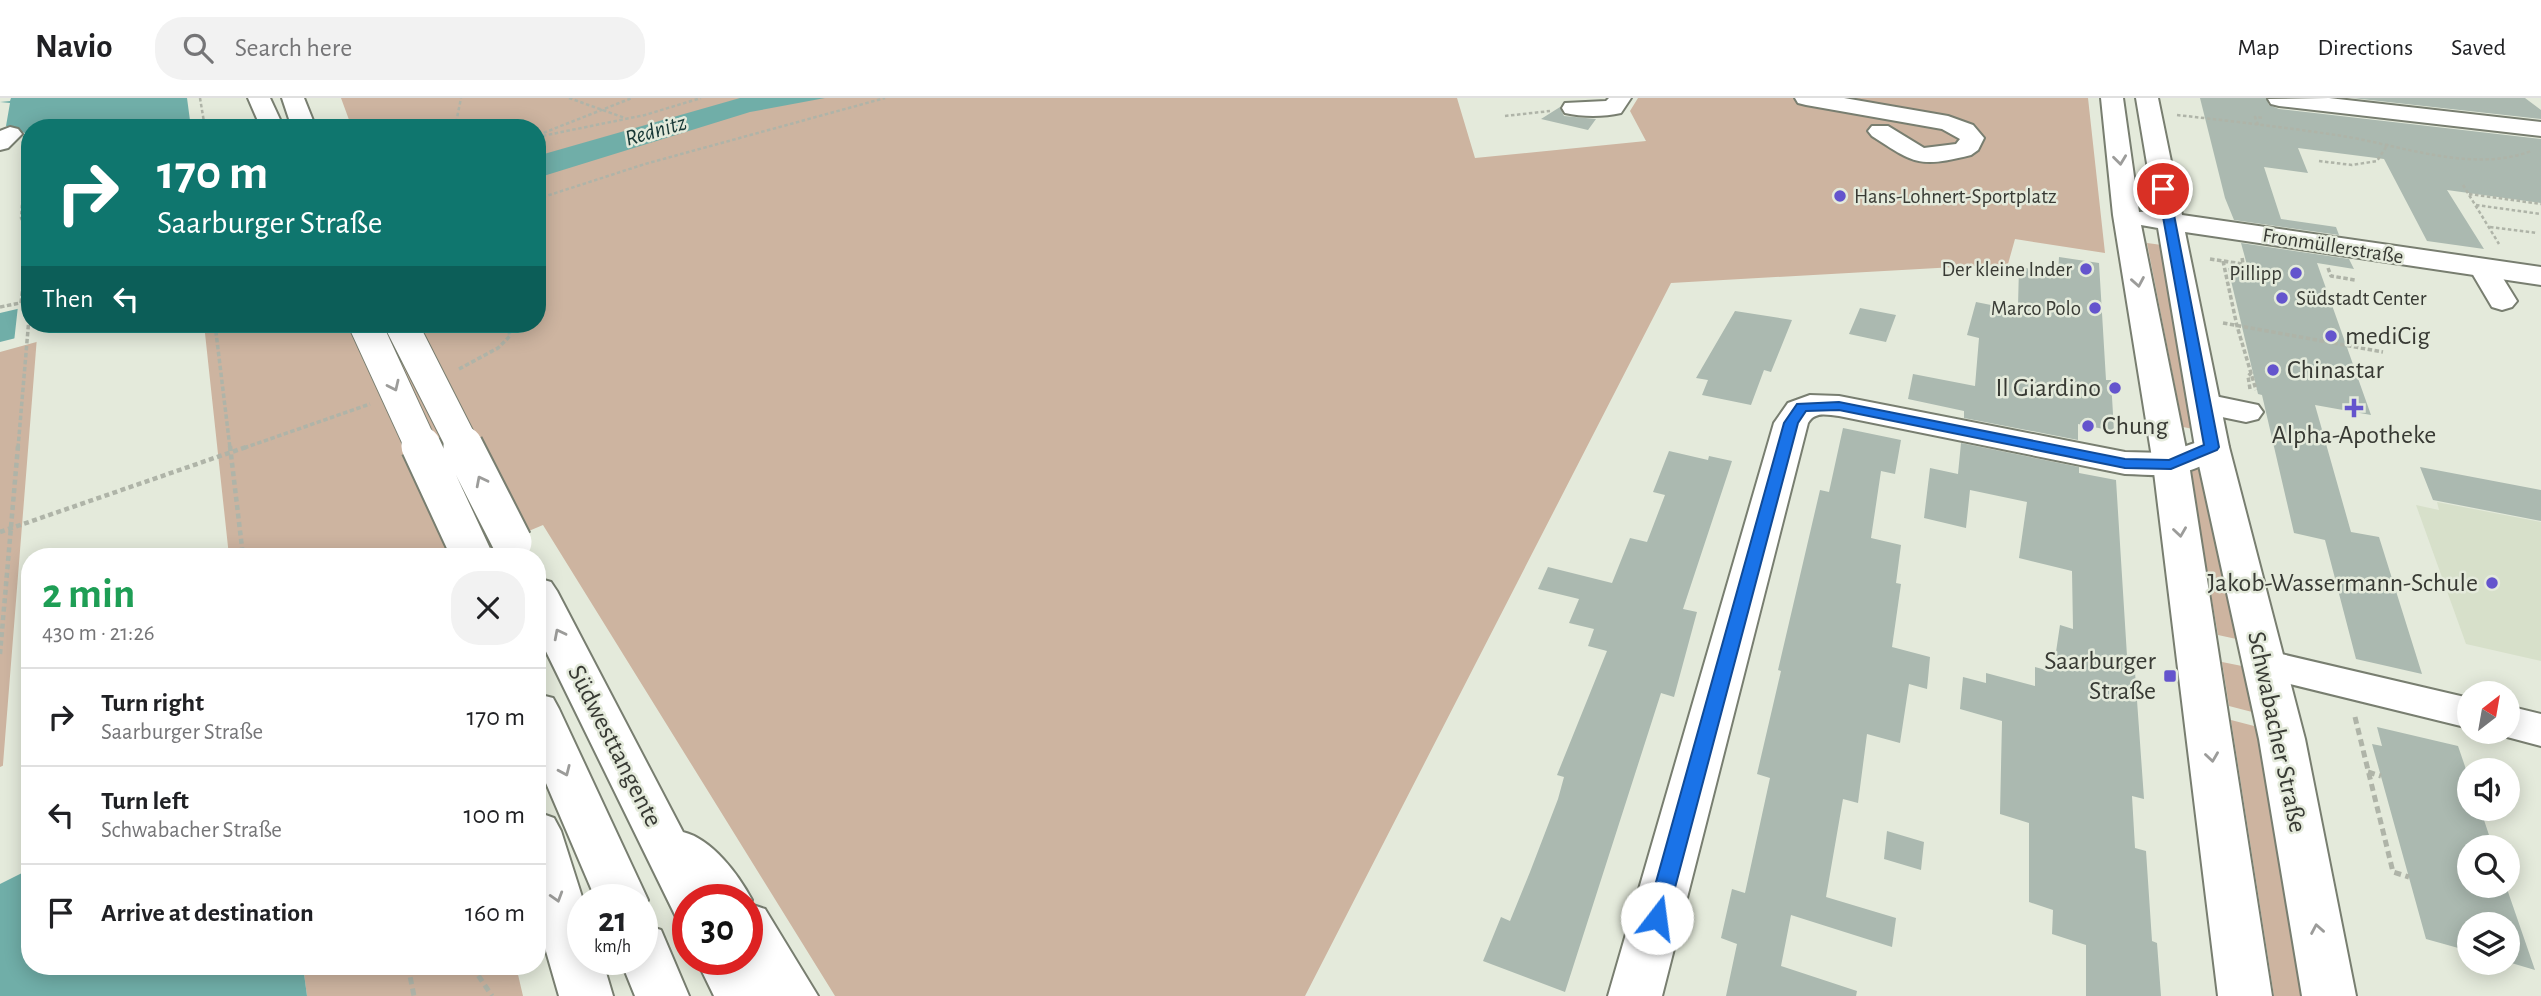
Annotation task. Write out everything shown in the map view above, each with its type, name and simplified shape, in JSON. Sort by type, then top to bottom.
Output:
[{"type":"main road","points":[[245,98],[266,112]]},
{"type":"main road","points":[[293,98],[301,119]]},
{"type":"main road","points":[[1573,108],[1613,108],[1620,98]]},
{"type":"main road","points":[[1806,98],[1948,123],[1965,130],[1972,138],[1970,145],[1964,150],[1920,156],[1880,131]]},
{"type":"main road","points":[[2112,98],[2126,215],[2171,464],[2245,996]]},
{"type":"main road","name":"Schwabacher Straße","points":[[2147,98],[2212,447],[2282,739],[2329,996]]},
{"type":"main road","points":[[2279,99],[2537,140]]},
{"type":"main road","name":"Fronmüllerstraße","points":[[2126,215],[2493,259],[2541,276]]},
{"type":"main road","points":[[2493,259],[2502,302]]},
{"type":"main road","points":[[369,333],[468,548]]},
{"type":"main road","points":[[406,333],[515,548]]},
{"type":"main road","points":[[2204,404],[2251,400]]},
{"type":"main road","points":[[1635,996],[1791,423],[1797,411],[1812,405],[1839,406],[2125,463],[2171,464],[2212,447]]},
{"type":"main road","name":"Südwesttangente","points":[[546,610],[684,884]]},
{"type":"main road","points":[[2264,664],[2457,710]]},
{"type":"main road","points":[[2520,725],[2541,730]]},
{"type":"main road","name":"Südwesttangente","points":[[546,729],[615,884]]},
{"type":"main road","points":[[644,805],[712,884]]},
{"type":"main road","points":[[546,861],[586,996]]},
{"type":"main road","points":[[763,950],[791,996]]},
{"type":"main road","points":[[654,975],[662,996]]},
{"type":"main road","points":[[731,975],[741,996]]},
{"type":"path","points":[[200,98],[204,119]]},
{"type":"path","points":[[458,119],[461,98]]},
{"type":"path","points":[[569,98],[626,118]]},
{"type":"path","points":[[546,133],[632,98]]},
{"type":"path","points":[[546,134],[626,118],[701,98]]},
{"type":"path","points":[[546,196],[645,164],[885,98]]},
{"type":"path","points":[[1505,116],[1549,111]]},
{"type":"path","points":[[2176,115],[2389,144],[2469,158],[2514,159],[2537,140]]},
{"type":"path","points":[[2319,161],[2352,165],[2377,161],[2389,144]]},
{"type":"path","points":[[2463,185],[2489,226],[2493,259]]},
{"type":"path","points":[[2469,194],[2541,204]]},
{"type":"path","points":[[2476,205],[2541,214]]},
{"type":"path","points":[[2489,226],[2536,233]]},
{"type":"path","points":[[2210,259],[2243,264]]},
{"type":"path","points":[[2223,261],[2251,400]]},
{"type":"path","points":[[0,307],[21,303]]},
{"type":"path","points":[[2223,323],[2384,352]]},
{"type":"path","points":[[0,654],[27,333]]},
{"type":"path","points":[[216,333],[242,548]]},
{"type":"path","points":[[0,532],[351,412]]},
{"type":"path","points":[[2352,704],[2393,872],[2409,877]]},
{"type":"path","points":[[2368,772],[2381,776]]},
{"type":"path","points":[[410,975],[414,996]]},
{"type":"path","points":[[478,975],[492,996]]},
{"type":"shaded area","points":[[341,98],[1457,98],[1475,158],[1646,141],[1630,111],[1638,98],[2088,98],[2105,253],[2015,239],[2008,264],[1671,283],[1305,996],[835,996],[543,525],[489,548],[21,548],[21,758],[0,767],[0,352],[69,333],[546,333],[546,119],[349,119]]},
{"type":"shaded area","points":[[2147,243],[2162,245],[2193,429],[2183,427]]},
{"type":"shaded area","points":[[2189,466],[2201,468],[2241,640],[2218,635]]},
{"type":"shaded area","name":"Jakob-Wassermann-Schule","points":[[2437,502],[2541,522],[2541,661],[2466,644],[2416,505],[2439,510]]},
{"type":"shaded area","points":[[2222,662],[2247,667],[2256,713],[2229,706]]},
{"type":"shaded area","points":[[2231,720],[2258,727],[2307,996],[2274,996]]},
{"type":"shaded area","points":[[304,975],[518,975],[523,996],[307,996]]},
{"type":"water","points":[[11,98],[187,98],[190,119],[21,119],[21,132],[6,126],[10,103],[0,102],[10,101]]},
{"type":"water","name":"Rednitz","points":[[740,98],[825,98],[750,112],[546,175],[546,153]]},
{"type":"water","points":[[21,308],[21,333],[36,333],[0,342],[0,313]]},
{"type":"water","points":[[40,333],[193,333],[36,548],[23,548]]},
{"type":"water","points":[[21,567],[21,975],[304,975],[307,996],[0,996],[0,826]]},
{"type":"pier","points":[[21,305],[21,333],[205,333],[228,548],[21,548],[21,874],[0,884],[0,802],[37,337],[14,342],[18,306]]},
{"type":"building","points":[[2200,98],[2266,98],[2269,105],[2279,109],[2541,139],[2541,203],[2447,190],[2484,249],[2427,241],[2384,159],[2298,148],[2308,173],[2264,167],[2281,219],[2336,227],[2339,235],[2234,220],[2225,198]]},
{"type":"building","points":[[2352,98],[2525,98],[2541,110],[2541,119]]},
{"type":"building","points":[[1560,107],[1564,116],[1596,119],[1588,130],[1541,119]]},
{"type":"building","points":[[2241,243],[2349,259],[2354,269],[2317,263],[2371,415],[2315,405],[2351,532],[2379,537],[2422,674],[2356,659],[2325,540],[2294,533],[2262,395],[2258,394],[2228,268],[2249,272]]},
{"type":"building","points":[[2059,257],[2099,263],[2106,380],[2111,380],[2114,431],[2078,424],[2078,440],[1964,418],[1964,411],[1908,399],[1913,374],[1975,386],[1979,338],[1967,335],[1976,302],[2006,308],[2007,304],[2018,306],[2019,267],[2058,273]]},
{"type":"building","points":[[1860,308],[1896,315],[1886,342],[1849,334]]},
{"type":"building","points":[[1735,311],[1792,320],[1771,372],[1764,370],[1751,405],[1702,395],[1708,380],[1696,378]]},
{"type":"building","points":[[1843,428],[1901,440],[1895,474],[1881,471],[1871,538],[1901,545],[1896,583],[1901,584],[1892,647],[1930,657],[1927,689],[1909,684],[1900,743],[1867,734],[1858,803],[1843,799],[1826,897],[1896,918],[1892,947],[1791,915],[1781,966],[1857,991],[1856,996],[1726,996],[1737,944],[1721,938],[1732,889],[1745,893],[1770,778],[1757,774],[1781,671],[1778,670],[1820,490],[1829,492]]},
{"type":"building","points":[[1961,443],[2079,467],[2079,473],[2116,480],[2127,656],[2134,658],[2144,799],[2132,796],[2135,848],[2146,851],[2152,941],[2157,943],[2161,996],[2086,996],[2086,945],[2052,934],[2053,910],[2029,902],[2029,823],[2000,814],[2002,721],[1960,709],[1963,677],[1986,683],[1986,673],[2035,686],[2035,667],[2053,672],[2060,625],[2073,629],[2072,571],[2019,558],[2027,502],[1970,490],[1966,528],[1924,518],[1930,468],[1958,474]]},
{"type":"building","points":[[1669,451],[1708,460],[1709,456],[1732,461],[1683,609],[1697,612],[1674,697],[1661,693],[1565,992],[1483,961],[1501,917],[1510,921],[1530,872],[1558,799],[1564,777],[1557,775],[1607,651],[1588,646],[1594,629],[1569,623],[1579,599],[1538,589],[1548,567],[1612,583],[1630,538],[1647,542],[1665,495],[1653,492]]},
{"type":"building","points":[[2420,467],[2541,490],[2541,521],[2433,500]]},
{"type":"building","points":[[2377,727],[2458,746],[2462,758],[2457,758],[2457,821],[2484,821],[2489,835],[2457,835],[2457,898],[2510,898],[2515,912],[2457,912],[2457,948],[2426,939],[2372,744],[2382,746]]},
{"type":"building","points":[[1887,831],[1924,842],[1921,870],[1884,859]]},
{"type":"building","points":[[2520,927],[2535,970],[2520,966]]},
{"type":"place","name":"Hans-Lohnert-Sportplatz","points":[[1840,196]]},
{"type":"place","name":"Der kleine Inder","points":[[2086,269]]},
{"type":"place","name":"Pillipp","points":[[2296,273]]},
{"type":"place","name":"Südstadt Center","points":[[2282,298]]},
{"type":"place","name":"Marco Polo","points":[[2095,308]]},
{"type":"place","name":"mediCig","points":[[2331,336]]},
{"type":"place","name":"Chinastar","points":[[2273,370]]},
{"type":"place","name":"Il Giardino","points":[[2115,388]]},
{"type":"place","name":"Alpha-Apotheke","points":[[2354,408]]},
{"type":"place","name":"Chung","points":[[2088,426]]},
{"type":"place","name":"Jakob-Wassermann-Schule","points":[[2492,583]]},
{"type":"place","name":"Saarburger Straße","points":[[2170,676]]},
{"type":"route","points":[[1657,918],[1791,423],[1797,411],[1812,405],[1839,406],[2145,465],[2171,464],[2212,447],[2163,189]]}]
